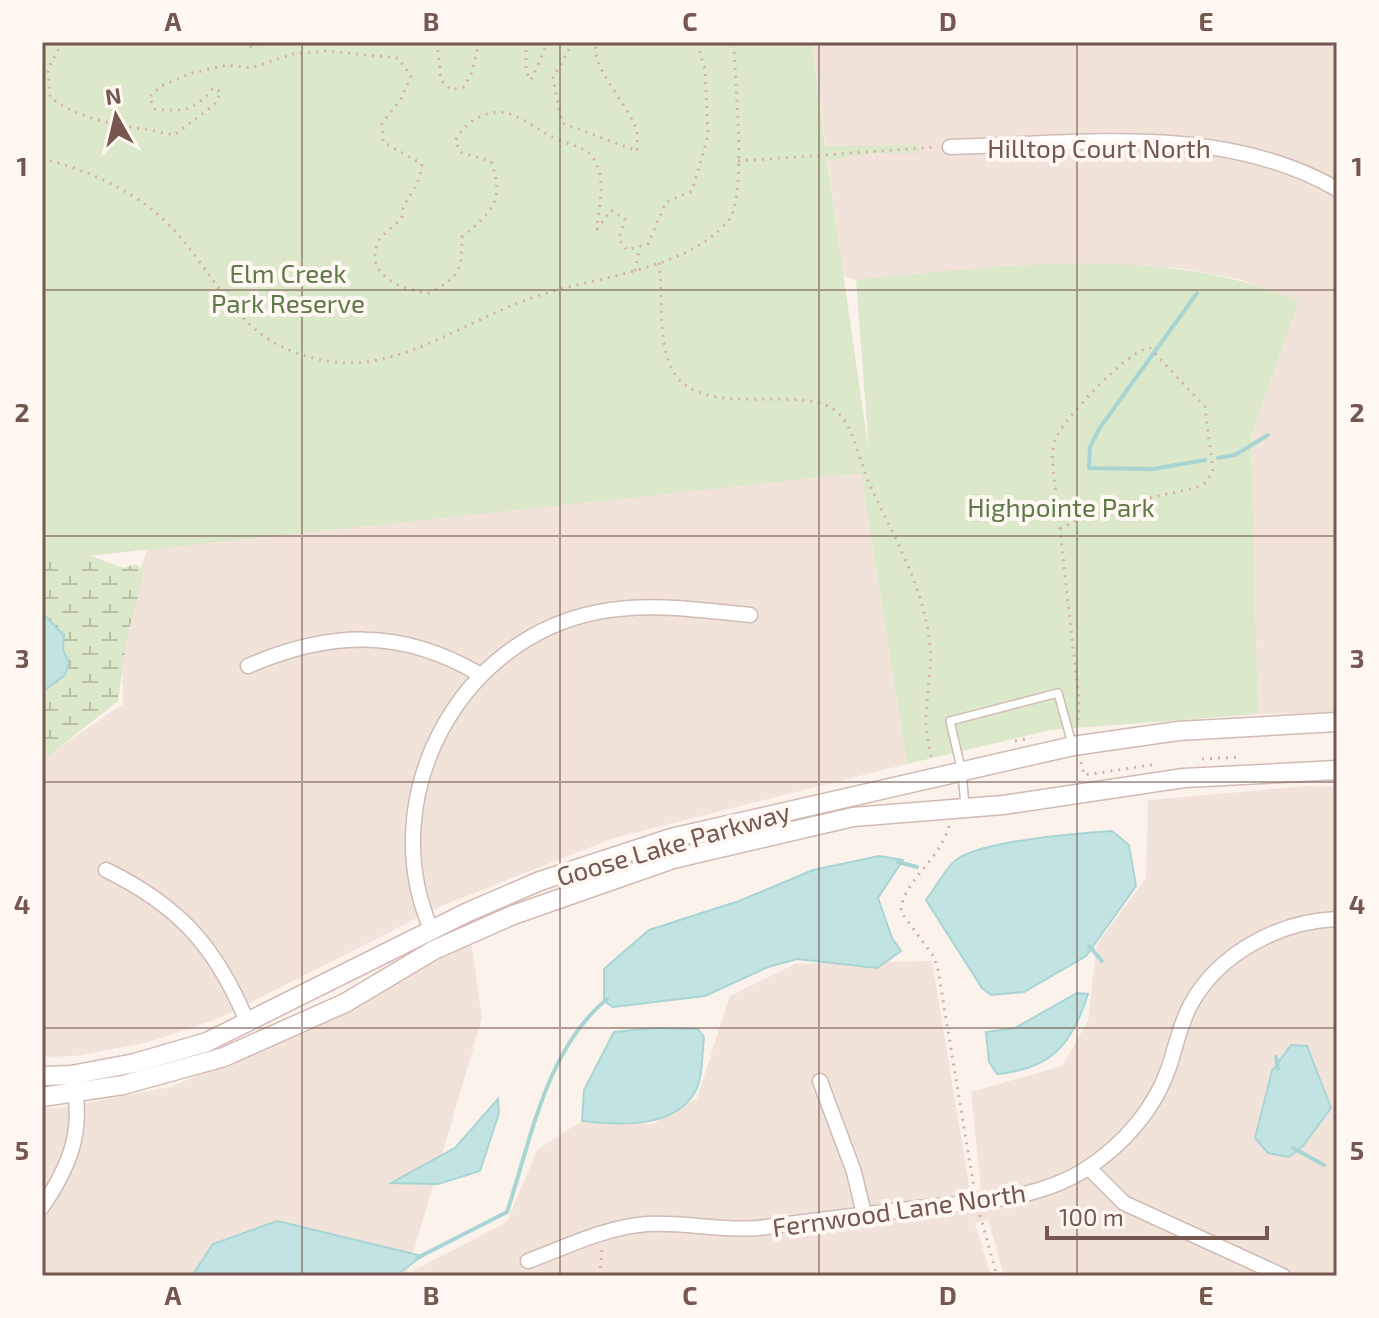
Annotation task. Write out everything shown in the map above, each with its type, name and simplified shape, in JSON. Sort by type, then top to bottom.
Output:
[{"type":"street","name":"Hilltop Court North","points":[[950,147],[1188,144],[1255,156],[1337,189]]},
{"type":"street","points":[[431,929],[421,902],[415,867],[413,828],[419,790],[430,752],[448,716],[479,674],[561,623],[596,612],[635,607],[673,607],[750,615]]},
{"type":"street","points":[[248,666],[314,642],[350,638],[419,646],[452,658],[479,674]]},
{"type":"street","name":"Goose Lake Parkway","points":[[42,1097],[135,1063],[207,1042],[431,929],[540,881],[646,845],[806,805],[1075,746],[1178,731],[1337,722]]},
{"type":"street","name":"Goose Lake Parkway","points":[[42,1076],[73,1084],[164,1075],[224,1057],[345,1003],[434,950],[513,915],[673,859],[853,817],[965,808],[1184,778],[1337,770]]},
{"type":"street","points":[[106,870],[151,894],[199,936],[221,967],[248,1024]]},
{"type":"street","name":"Fernwood Lane North","points":[[528,1261],[599,1234],[649,1224],[740,1230],[977,1201],[1042,1189],[1089,1168],[1125,1138],[1145,1113],[1161,1088],[1191,1003],[1208,981],[1256,941],[1283,929],[1337,919]]},
{"type":"street","points":[[820,1081],[854,1172],[864,1214]]},
{"type":"street","points":[[42,1207],[67,1167],[76,1140],[73,1084]]},
{"type":"street","points":[[1089,1168],[1124,1203],[1283,1276]]},
{"type":"lane","points":[[965,808],[962,772],[950,721],[1058,693],[1075,746]]},
{"type":"path","points":[[62,42],[48,69],[50,97],[67,110],[116,126],[174,135],[214,105],[221,92],[213,88],[201,104],[177,111],[155,109],[149,97],[161,86],[192,73],[227,65],[251,68],[293,54],[326,51],[398,58],[411,76],[401,99],[382,123],[383,142],[422,164],[420,182],[404,205],[402,215],[378,241],[375,258],[385,275],[406,291],[429,293],[452,279],[464,256],[462,237],[485,220],[494,204],[497,178],[491,161],[462,153],[455,142],[461,127],[476,118],[507,113],[558,140],[585,149],[596,162],[602,188],[597,229],[611,210],[625,219],[619,239],[627,250],[640,249],[648,244],[666,202],[692,191],[708,136],[705,69],[697,42]]},
{"type":"path","points":[[243,42],[252,47],[264,42]]},
{"type":"path","points":[[437,42],[441,80],[451,90],[464,87],[472,72],[479,42]]},
{"type":"path","points":[[526,42],[526,71],[531,80],[548,42]]},
{"type":"path","points":[[573,42],[553,78],[562,123],[637,151],[637,132],[621,97],[597,62],[594,49],[597,42]]},
{"type":"path","points":[[42,159],[117,188],[150,208],[170,226],[236,313],[254,330],[293,352],[334,362],[366,362],[394,356],[528,299],[659,263],[711,235],[730,220],[740,192],[734,42]]},
{"type":"path","points":[[738,161],[950,147]]},
{"type":"path","points":[[635,271],[640,249]]},
{"type":"path","points":[[659,263],[665,349],[682,385],[708,395],[826,406],[845,420],[859,461],[904,555],[926,621],[930,661],[926,722],[932,763]]},
{"type":"path","points":[[1150,348],[1205,407],[1213,472],[1205,483],[1195,488],[1094,510],[1060,529],[1052,459],[1055,440],[1101,385],[1135,352],[1150,348]]},
{"type":"path","points":[[1075,746],[1084,775],[1166,763]]},
{"type":"path","points":[[1197,760],[1252,757]]},
{"type":"path","points":[[950,824],[941,851],[906,891],[901,912],[934,957],[938,970],[977,1201],[997,1276]]},
{"type":"path","points":[[599,1234],[602,1252],[600,1276]]},
{"type":"shaded area","points":[[1337,42],[1337,713],[1258,714],[1251,436],[1299,301],[1239,279],[1178,268],[1057,264],[856,280],[843,276],[812,43]]},
{"type":"shaded area","points":[[861,473],[907,764],[614,838],[439,907],[220,1018],[149,1042],[76,1056],[42,1057],[42,759],[123,704],[121,623],[148,548]]},
{"type":"shaded area","points":[[1308,786],[1337,787],[1337,1276],[1004,1276],[988,1219],[975,1223],[991,1276],[42,1276],[42,1108],[60,1108],[170,1087],[313,1026],[471,942],[482,1018],[407,1274],[507,1222],[537,1150],[580,1122],[653,1124],[697,1098],[730,996],[795,964],[932,961],[970,1191],[981,1190],[971,1092],[1062,1066],[1088,1021],[1097,944],[1146,878],[1148,800]]},
{"type":"green space","name":"Elm Creek Park Reserve","points":[[42,42],[816,42],[812,44],[825,146],[919,145],[920,153],[873,153],[827,161],[869,453],[856,280],[1023,265],[1137,265],[1193,271],[1247,283],[1299,301],[1251,436],[1258,714],[1051,730],[907,764],[861,473],[42,561]]},
{"type":"green space","points":[[42,538],[123,568],[136,564],[144,572],[127,637],[118,701],[42,761]]},
{"type":"water","points":[[42,613],[64,635],[63,650],[69,662],[65,675],[42,692]]},
{"type":"water","points":[[1112,831],[1129,845],[1136,886],[1086,956],[1024,992],[991,995],[982,988],[926,900],[949,867],[968,853],[1007,843]]},
{"type":"water","points":[[879,856],[903,860],[878,898],[892,938],[901,951],[877,968],[797,959],[768,967],[705,996],[613,1007],[604,1001],[604,969],[649,930],[739,901],[813,870]]},
{"type":"water","points":[[1077,993],[1088,994],[1075,1027],[1057,1051],[1032,1067],[997,1074],[989,1062],[986,1032],[1015,1028]]},
{"type":"water","points":[[655,1028],[698,1029],[704,1037],[700,1080],[686,1104],[674,1113],[644,1122],[582,1121],[584,1090],[614,1032]]},
{"type":"water","points":[[1291,1045],[1307,1046],[1331,1108],[1302,1147],[1289,1157],[1268,1153],[1255,1138],[1272,1071]]},
{"type":"water","points":[[498,1099],[499,1113],[480,1171],[438,1184],[391,1183],[455,1148]]},
{"type":"water","points":[[277,1221],[422,1256],[395,1276],[192,1276],[213,1244]]},
{"type":"waterway","points":[[1197,293],[1099,429],[1090,447],[1089,468],[1153,469],[1205,460]]},
{"type":"waterway","points":[[1218,458],[1235,455],[1268,435]]},
{"type":"waterway","points":[[898,862],[917,867]]},
{"type":"waterway","points":[[1089,946],[1102,961]]},
{"type":"waterway","points":[[417,1258],[507,1212],[533,1126],[555,1069],[586,1020],[607,999]]},
{"type":"waterway","points":[[1276,1057],[1278,1069]]},
{"type":"waterway","points":[[1293,1148],[1324,1165]]},
{"type":"park label","name":"Highpointe Park","points":[[1061,506]]}]
